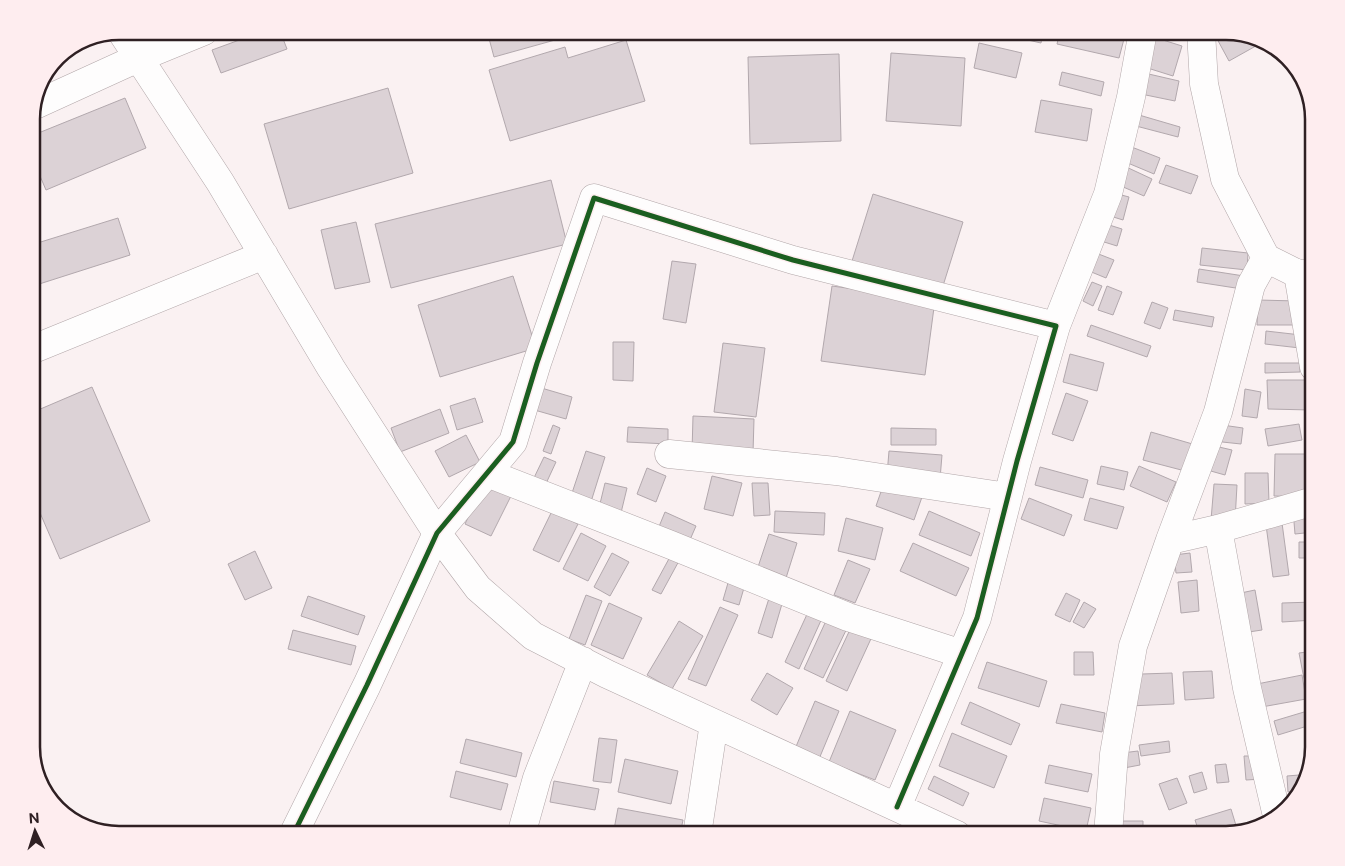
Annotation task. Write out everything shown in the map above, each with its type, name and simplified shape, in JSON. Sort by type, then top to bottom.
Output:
[{"type":"street","points":[[127,40],[220,182],[331,368],[436,532],[478,588],[533,636],[714,723],[938,826]]},
{"type":"street","points":[[42,102],[182,40]]},
{"type":"street","points":[[897,807],[977,618],[1017,461],[1056,326],[1108,194],[1131,97],[1141,40]]},
{"type":"street","points":[[1202,40],[1204,84],[1225,179],[1266,258],[1305,274]]},
{"type":"street","points":[[297,826],[366,685],[436,532],[513,442],[537,362],[594,198],[794,260],[1056,326]]},
{"type":"street","points":[[40,346],[264,255]]},
{"type":"street","points":[[1109,826],[1114,754],[1133,646],[1218,412],[1252,285],[1266,258]]},
{"type":"street","points":[[669,454],[836,471],[1008,497]]},
{"type":"street","points":[[487,473],[848,617],[962,654]]},
{"type":"street","points":[[1170,540],[1218,529],[1305,505]]},
{"type":"street","points":[[1218,529],[1247,688],[1275,808]]},
{"type":"street","points":[[524,826],[537,778],[583,661]]},
{"type":"street","points":[[698,826],[714,723]]},
{"type":"building","points":[[239,40],[284,40],[287,49],[221,73],[212,50]]},
{"type":"building","points":[[489,40],[555,40],[494,57]]},
{"type":"building","points":[[626,40],[645,101],[510,141],[489,70],[565,47],[568,58]]},
{"type":"building","points":[[1028,40],[1042,40],[1041,43]]},
{"type":"building","points":[[1058,40],[1124,40],[1119,58],[1057,44]]},
{"type":"building","points":[[1146,40],[1163,40],[1182,46],[1173,76],[1138,65]]},
{"type":"building","points":[[1218,40],[1237,41],[1256,46],[1229,61]]},
{"type":"building","points":[[979,43],[1022,53],[1016,78],[974,68]]},
{"type":"building","points":[[891,53],[965,58],[961,126],[886,121]]},
{"type":"building","points":[[839,54],[841,141],[750,144],[748,57]]},
{"type":"building","points":[[1062,72],[1104,82],[1101,96],[1059,85]]},
{"type":"building","points":[[1140,72],[1179,81],[1175,101],[1136,93]]},
{"type":"building","points":[[388,88],[413,173],[289,209],[264,124]]},
{"type":"building","points":[[125,98],[146,148],[46,190],[40,176],[40,132]]},
{"type":"building","points":[[1041,100],[1092,109],[1087,141],[1035,132]]},
{"type":"building","points":[[1139,115],[1180,127],[1178,137],[1136,126]]},
{"type":"building","points":[[1129,146],[1160,158],[1154,174],[1123,161]]},
{"type":"building","points":[[1122,165],[1152,179],[1144,196],[1114,183]]},
{"type":"building","points":[[1166,165],[1198,176],[1191,194],[1159,183]]},
{"type":"building","points":[[551,180],[567,244],[391,288],[375,224]]},
{"type":"building","points":[[1114,193],[1129,197],[1123,220],[1107,215]]},
{"type":"building","points":[[873,194],[963,222],[942,289],[852,261]]},
{"type":"building","points":[[118,218],[130,255],[40,284],[40,242]]},
{"type":"building","points":[[356,222],[370,282],[335,289],[321,230]]},
{"type":"building","points":[[1106,224],[1122,229],[1117,246],[1101,241]]},
{"type":"building","points":[[1202,248],[1248,253],[1247,270],[1200,265]]},
{"type":"building","points":[[1096,253],[1114,260],[1106,278],[1089,271]]},
{"type":"building","points":[[672,261],[696,264],[686,323],[663,319]]},
{"type":"building","points":[[1199,269],[1244,276],[1242,289],[1197,282]]},
{"type":"building","points":[[513,276],[536,348],[440,377],[418,305]]},
{"type":"building","points":[[1092,282],[1102,286],[1093,306],[1083,301]]},
{"type":"building","points":[[832,286],[935,300],[925,375],[821,361]]},
{"type":"building","points":[[1107,286],[1122,292],[1113,315],[1098,310]]},
{"type":"building","points":[[1258,300],[1297,301],[1296,325],[1257,325]]},
{"type":"building","points":[[1152,302],[1168,308],[1160,329],[1144,323]]},
{"type":"building","points":[[1175,310],[1214,317],[1212,327],[1173,320]]},
{"type":"building","points":[[1091,325],[1151,346],[1147,357],[1087,336]]},
{"type":"building","points":[[1266,331],[1301,335],[1300,348],[1265,344]]},
{"type":"building","points":[[613,342],[634,342],[633,381],[613,380]]},
{"type":"building","points":[[723,343],[765,348],[756,417],[714,412]]},
{"type":"building","points":[[1070,354],[1104,363],[1097,391],[1063,382]]},
{"type":"building","points":[[1265,363],[1300,363],[1300,372],[1265,373]]},
{"type":"building","points":[[1267,380],[1305,380],[1305,410],[1268,409]]},
{"type":"building","points":[[92,387],[150,521],[60,559],[40,513],[40,409]]},
{"type":"building","points":[[538,387],[572,397],[566,419],[531,409]]},
{"type":"building","points":[[1245,389],[1261,392],[1257,418],[1242,416]]},
{"type":"building","points":[[1066,393],[1088,401],[1073,441],[1052,434]]},
{"type":"building","points":[[475,398],[483,422],[457,430],[450,406]]},
{"type":"building","points":[[440,409],[449,433],[400,452],[391,428]]},
{"type":"building","points":[[693,416],[754,419],[753,453],[692,452]]},
{"type":"building","points":[[1215,424],[1243,428],[1241,444],[1213,441]]},
{"type":"building","points":[[1299,424],[1302,440],[1268,446],[1265,429]]},
{"type":"building","points":[[553,425],[560,428],[551,454],[543,451]]},
{"type":"building","points":[[628,427],[668,429],[668,444],[627,442]]},
{"type":"building","points":[[891,428],[936,429],[936,445],[891,445]]},
{"type":"building","points":[[1151,432],[1196,445],[1189,472],[1143,460]]},
{"type":"building","points":[[466,435],[480,462],[449,477],[435,451]]},
{"type":"building","points":[[1206,444],[1232,450],[1225,475],[1200,468]]},
{"type":"building","points":[[586,451],[605,457],[590,505],[570,499]]},
{"type":"building","points":[[889,451],[942,455],[940,479],[887,475]]},
{"type":"building","points":[[1275,454],[1305,454],[1305,497],[1274,496]]},
{"type":"building","points":[[544,457],[556,462],[543,490],[531,484]]},
{"type":"building","points":[[1101,466],[1128,472],[1124,490],[1097,484]]},
{"type":"building","points":[[1139,466],[1176,482],[1167,502],[1130,486]]},
{"type":"building","points":[[1040,467],[1088,480],[1083,498],[1035,485]]},
{"type":"building","points":[[647,468],[666,476],[656,502],[637,494]]},
{"type":"building","points":[[1245,473],[1268,473],[1269,503],[1245,504]]},
{"type":"building","points":[[712,476],[742,483],[733,516],[704,509]]},
{"type":"building","points":[[484,483],[511,496],[491,536],[465,524]]},
{"type":"building","points":[[605,483],[627,488],[620,517],[598,512]]},
{"type":"building","points":[[752,483],[768,483],[770,515],[754,516]]},
{"type":"building","points":[[884,483],[922,497],[914,520],[876,506]]},
{"type":"building","points":[[1214,484],[1237,485],[1235,521],[1211,520]]},
{"type":"building","points":[[1029,498],[1072,515],[1064,536],[1021,519]]},
{"type":"building","points":[[1090,498],[1124,507],[1117,529],[1084,520]]},
{"type":"building","points":[[1305,509],[1305,533],[1295,534],[1293,510]]},
{"type":"building","points":[[552,511],[578,524],[559,562],[533,550]]},
{"type":"building","points":[[775,511],[825,513],[824,535],[774,532]]},
{"type":"building","points":[[929,511],[980,533],[971,556],[919,535]]},
{"type":"building","points":[[665,512],[696,526],[689,542],[658,529]]},
{"type":"building","points":[[846,518],[883,528],[875,560],[838,551]]},
{"type":"building","points":[[1282,523],[1289,575],[1273,577],[1266,525]]},
{"type":"building","points":[[581,533],[606,546],[588,581],[563,569]]},
{"type":"building","points":[[769,534],[797,543],[786,578],[757,570]]},
{"type":"building","points":[[1299,542],[1305,542],[1305,558],[1299,558]]},
{"type":"building","points":[[913,543],[969,568],[956,596],[900,571]]},
{"type":"building","points":[[255,551],[272,588],[245,600],[228,564]]},
{"type":"building","points":[[612,553],[629,562],[610,596],[594,587]]},
{"type":"building","points":[[1190,553],[1192,572],[1176,573],[1174,555]]},
{"type":"building","points":[[671,555],[680,559],[661,594],[652,590]]},
{"type":"building","points":[[848,560],[870,569],[855,603],[834,595]]},
{"type":"building","points":[[730,576],[746,581],[739,605],[723,600]]},
{"type":"building","points":[[1197,580],[1199,611],[1181,613],[1178,582]]},
{"type":"building","points":[[1255,590],[1262,630],[1242,633],[1236,594]]},
{"type":"building","points":[[771,592],[784,597],[772,638],[758,633]]},
{"type":"building","points":[[1066,593],[1080,600],[1070,622],[1055,615]]},
{"type":"building","points":[[586,595],[602,601],[585,645],[569,639]]},
{"type":"building","points":[[308,596],[365,616],[358,635],[301,616]]},
{"type":"building","points":[[1084,602],[1096,609],[1084,628],[1073,622]]},
{"type":"building","points":[[1305,602],[1305,621],[1282,622],[1282,603]]},
{"type":"building","points":[[609,603],[642,618],[623,659],[591,645]]},
{"type":"building","points":[[720,607],[738,615],[706,686],[688,679]]},
{"type":"building","points":[[809,610],[823,616],[799,669],[785,662]]},
{"type":"building","points":[[830,612],[850,622],[823,678],[804,669]]},
{"type":"building","points":[[679,621],[703,636],[672,689],[647,675]]},
{"type":"building","points":[[854,621],[875,630],[847,691],[826,681]]},
{"type":"building","points":[[293,630],[356,646],[351,665],[288,649]]},
{"type":"building","points":[[1074,652],[1093,652],[1094,675],[1074,675]]},
{"type":"building","points":[[1305,652],[1305,684],[1299,653]]},
{"type":"building","points":[[1142,658],[1142,674],[1172,673],[1174,704],[1129,706]]},
{"type":"building","points":[[987,662],[1047,681],[1039,707],[978,688]]},
{"type":"building","points":[[1212,671],[1214,698],[1185,700],[1183,672]]},
{"type":"building","points":[[767,673],[793,688],[777,715],[751,700]]},
{"type":"building","points":[[1302,675],[1305,699],[1256,708],[1252,685]]},
{"type":"building","points":[[815,701],[839,711],[819,759],[795,749]]},
{"type":"building","points":[[970,702],[1020,724],[1011,745],[961,724]]},
{"type":"building","points":[[1061,704],[1105,713],[1102,732],[1056,723]]},
{"type":"building","points":[[850,711],[896,730],[875,780],[829,762]]},
{"type":"building","points":[[1305,712],[1305,727],[1278,735],[1274,721]]},
{"type":"building","points":[[952,733],[1007,756],[994,788],[939,766]]},
{"type":"building","points":[[599,738],[617,740],[611,783],[593,781]]},
{"type":"building","points":[[466,739],[522,753],[516,777],[460,763]]},
{"type":"building","points":[[1169,741],[1170,752],[1141,756],[1139,745]]},
{"type":"building","points":[[1138,751],[1140,765],[1124,768],[1122,753]]},
{"type":"building","points":[[1244,756],[1261,756],[1262,779],[1246,780]]},
{"type":"building","points":[[625,759],[678,771],[671,804],[618,792]]},
{"type":"building","points":[[1226,764],[1229,782],[1217,783],[1215,765]]},
{"type":"building","points":[[1049,765],[1092,774],[1088,792],[1045,783]]},
{"type":"building","points":[[456,771],[508,784],[501,810],[450,797]]},
{"type":"building","points":[[1202,772],[1207,789],[1194,793],[1189,776]]},
{"type":"building","points":[[1299,775],[1291,792],[1288,792],[1287,776]]},
{"type":"building","points":[[934,776],[969,793],[963,806],[928,789]]},
{"type":"building","points":[[1177,778],[1187,803],[1169,810],[1159,784]]},
{"type":"building","points":[[554,781],[599,789],[595,810],[550,802]]},
{"type":"building","points":[[1044,798],[1091,808],[1087,826],[1062,826],[1039,821]]},
{"type":"building","points":[[618,808],[683,820],[682,826],[615,826]]},
{"type":"building","points":[[1231,809],[1236,825],[1197,826],[1195,820]]},
{"type":"building","points":[[1115,821],[1143,821],[1143,826],[1115,826]]},
{"type":"cycle path","points":[[297,826],[367,685],[437,533],[513,442],[537,363],[594,198],[793,260],[1056,326],[1017,461],[977,618],[897,807]]}]
